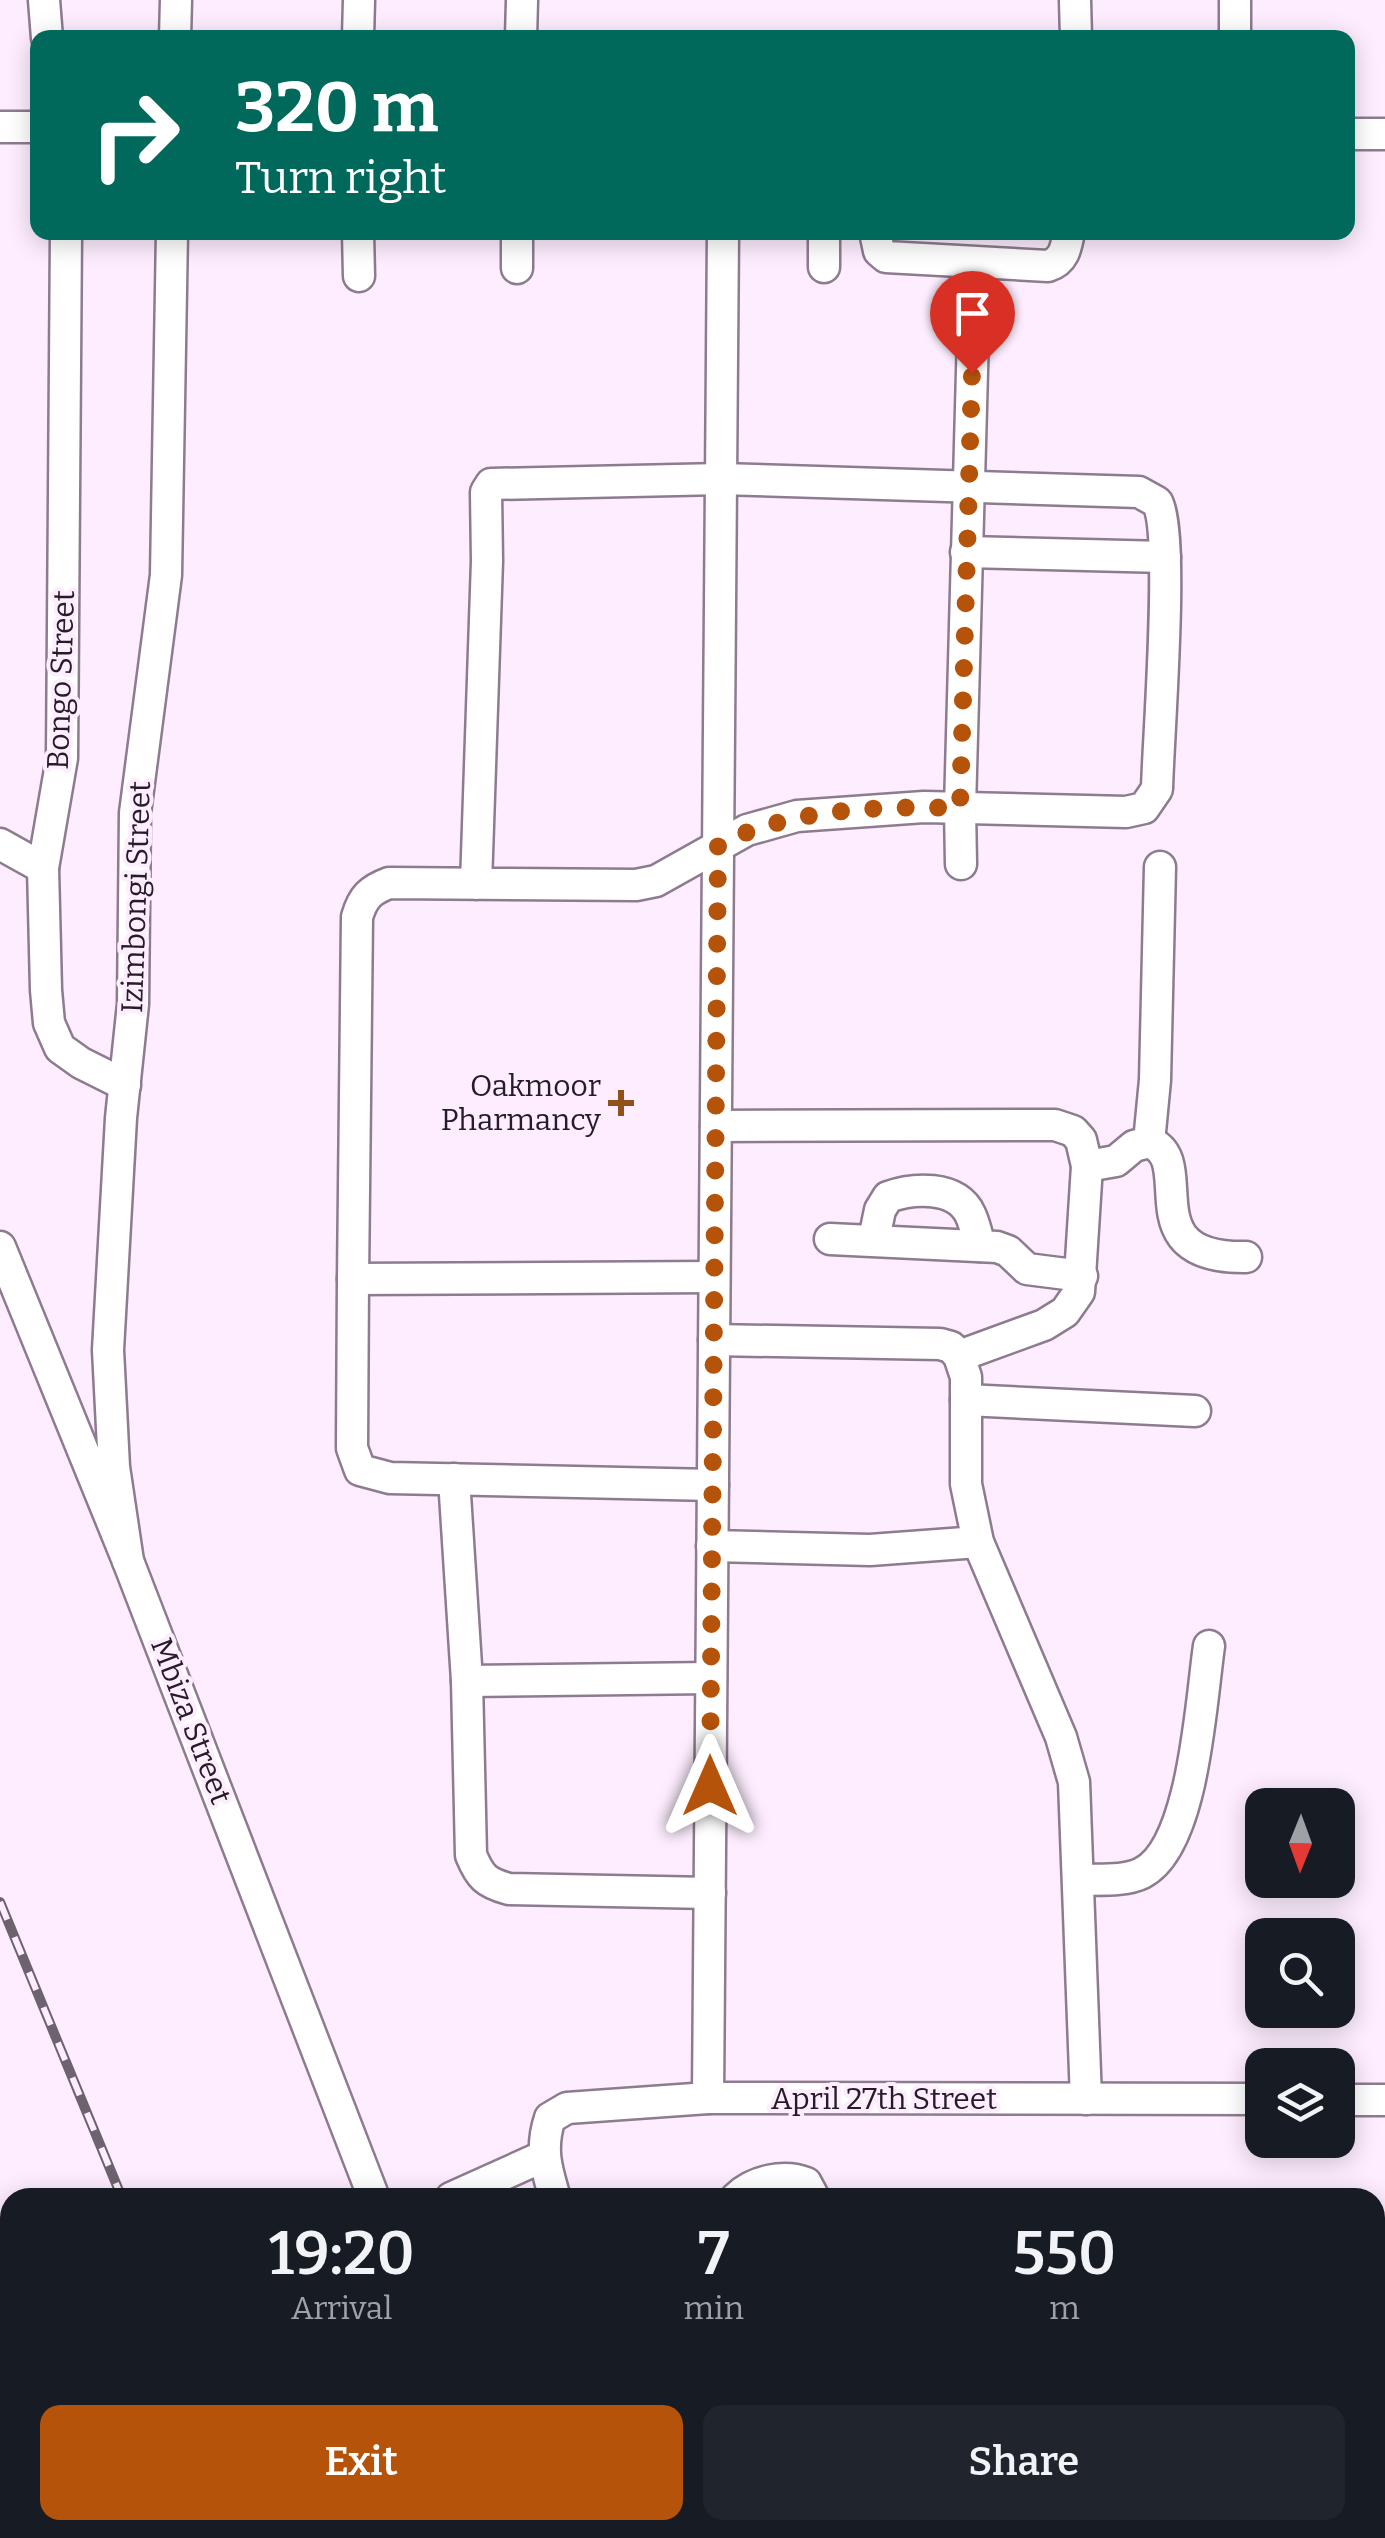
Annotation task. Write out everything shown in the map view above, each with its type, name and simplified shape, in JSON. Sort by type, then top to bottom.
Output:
[{"type":"street","points":[[44,0],[46,30]]},
{"type":"street","points":[[175,30],[176,0]]},
{"type":"street","points":[[358,0],[358,30]]},
{"type":"street","points":[[521,30],[522,0]]},
{"type":"street","points":[[1075,0],[1076,30]]},
{"type":"street","points":[[1235,0],[1235,30]]},
{"type":"street","points":[[0,127],[30,127]]},
{"type":"street","points":[[1355,134],[1385,134]]},
{"type":"street","name":"Bongo Street","points":[[66,240],[62,758],[43,868],[46,990],[54,1041],[81,1064],[125,1084]]},
{"type":"street","name":"Izimbongi Street","points":[[128,1561],[114,1467],[108,1350],[133,1004],[135,813],[166,575],[172,240]]},
{"type":"street","points":[[358,240],[359,276]]},
{"type":"street","points":[[517,240],[517,268]]},
{"type":"street","points":[[708,2098],[723,240]]},
{"type":"street","points":[[824,240],[824,267]]},
{"type":"street","points":[[876,240],[878,251],[886,257],[1048,266],[1064,255],[1067,240]]},
{"type":"street","points":[[961,864],[972,335]]},
{"type":"street","points":[[476,884],[488,488],[505,482],[721,479],[1148,494],[1162,509],[1157,789],[1152,802],[1144,808],[1126,812],[924,807],[797,816],[747,830],[656,881],[636,885],[476,884],[389,883],[373,890],[361,904],[352,1448],[356,1466],[367,1474],[390,1478],[713,1486]]},
{"type":"street","points":[[966,552],[1164,557]]},
{"type":"street","points":[[0,844],[43,868]]},
{"type":"street","points":[[1149,1142],[1160,866]]},
{"type":"street","points":[[716,1126],[1055,1125],[1073,1131],[1082,1140],[1087,1166],[1079,1292],[1065,1312],[1044,1326],[959,1356]]},
{"type":"street","points":[[1087,1166],[1116,1161],[1134,1146],[1149,1142],[1161,1150],[1166,1160],[1175,1223],[1183,1239],[1204,1254],[1246,1258]]},
{"type":"street","points":[[874,1239],[880,1210],[888,1197],[920,1190],[952,1196],[962,1203],[980,1246]]},
{"type":"street","points":[[830,1239],[980,1246],[1008,1251],[1027,1269],[1082,1276]]},
{"type":"street","name":"Mbiza Street","points":[[0,1247],[128,1561],[370,2188]]},
{"type":"street","points":[[354,1279],[714,1277]]},
{"type":"street","points":[[714,1340],[940,1344],[951,1347],[959,1356],[966,1377],[966,1484],[978,1542],[1074,1782],[1086,2099]]},
{"type":"street","points":[[966,1400],[1194,1411]]},
{"type":"street","points":[[454,1479],[467,1681],[471,1854],[480,1876],[509,1889],[710,1893]]},
{"type":"street","points":[[712,1546],[870,1550],[978,1542]]},
{"type":"street","points":[[1080,1880],[1143,1873],[1170,1843],[1186,1800],[1209,1646]]},
{"type":"street","points":[[467,1681],[711,1678]]},
{"type":"street","name":"April 27th Street","points":[[542,2157],[550,2118],[567,2108],[708,2098],[1245,2099]]},
{"type":"street","points":[[1355,2100],[1385,2100]]},
{"type":"street","points":[[473,2188],[542,2157],[553,2188]]},
{"type":"street","points":[[751,2188],[794,2178],[809,2188]]},
{"type":"railway","points":[[0,1902],[118,2188]]},
{"type":"place","name":"Oakmoor Pharmancy","points":[[621,1103]]},
{"type":"route","points":[[710,1786],[718,845],[747,830],[797,816],[960,808],[972,373]]}]
